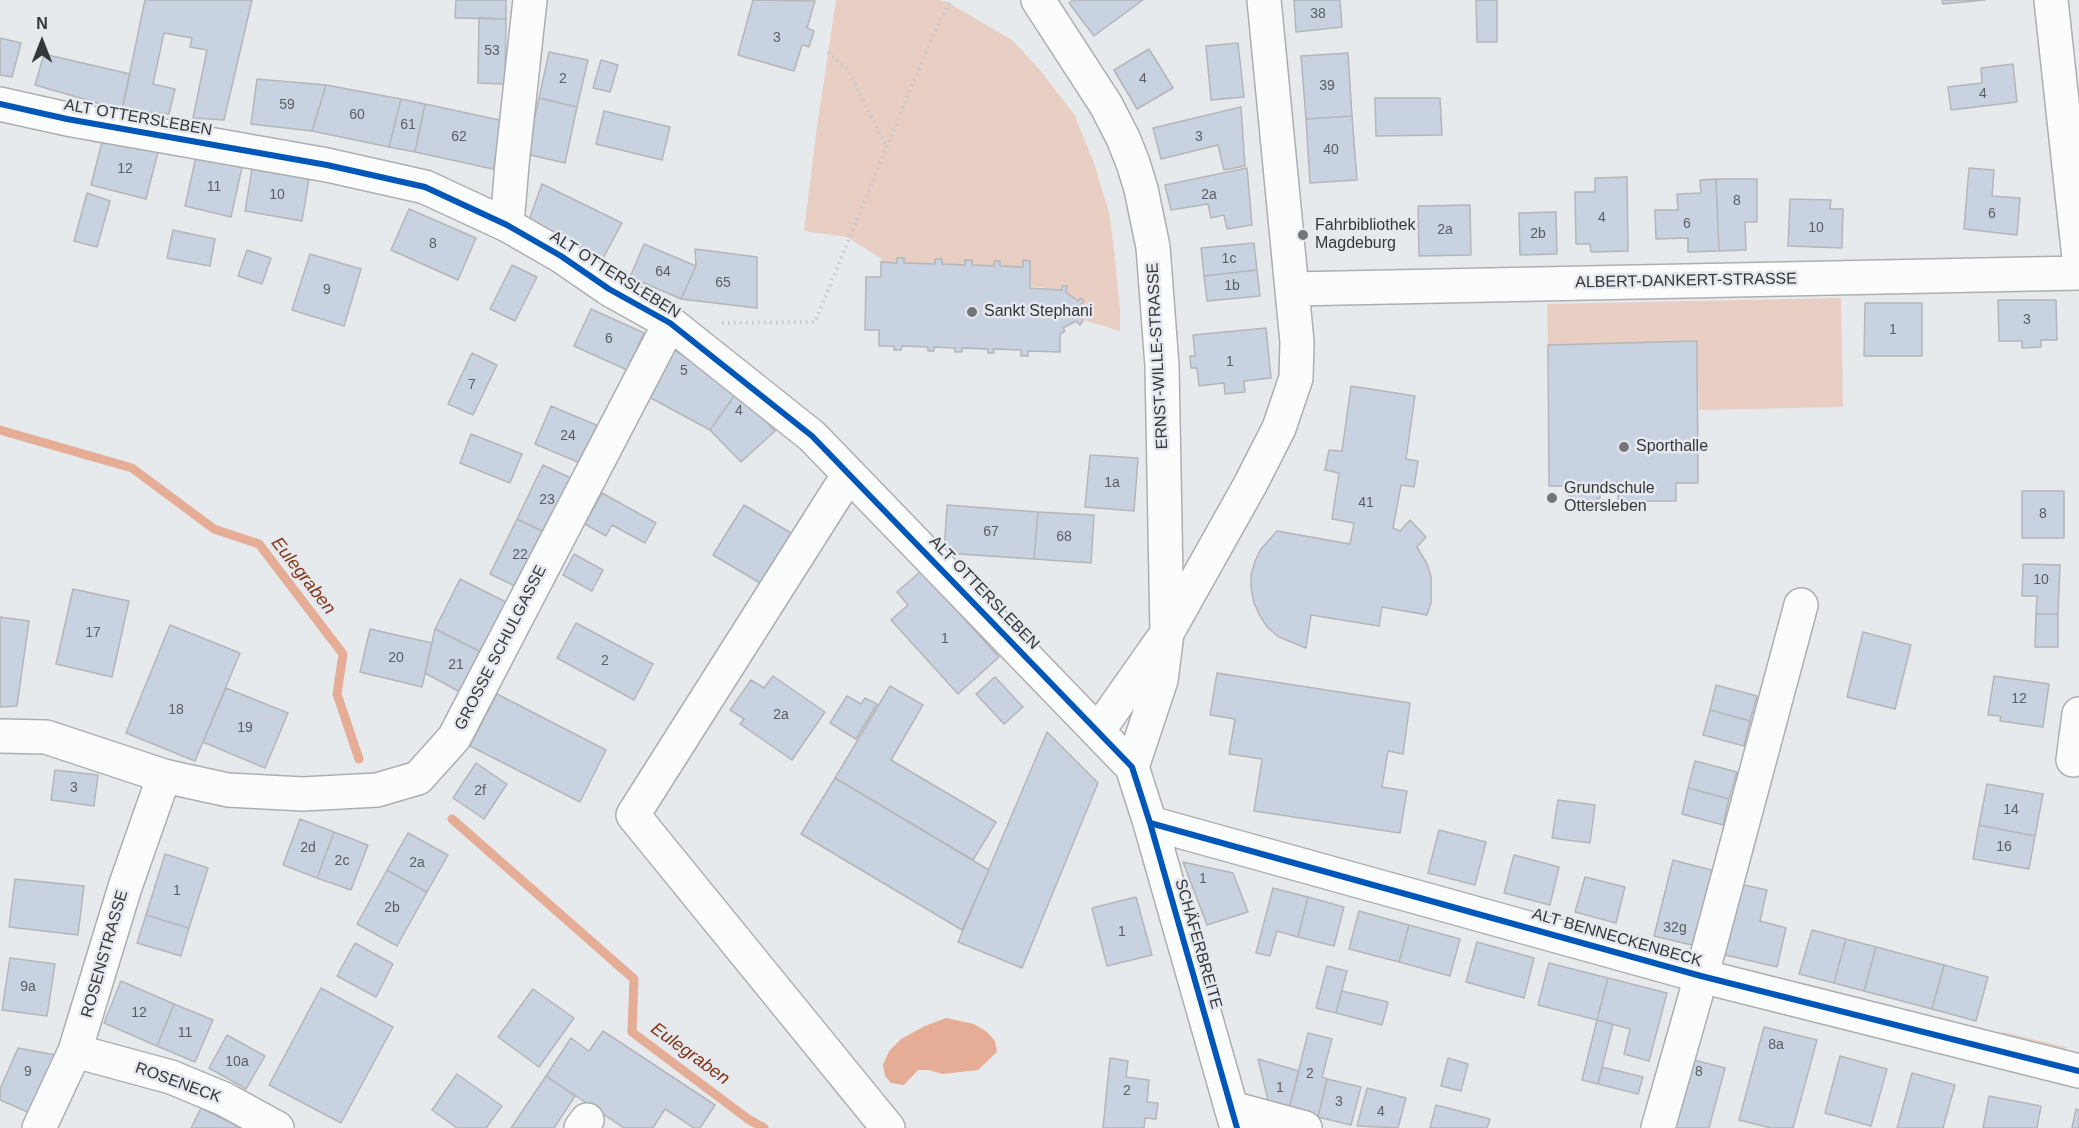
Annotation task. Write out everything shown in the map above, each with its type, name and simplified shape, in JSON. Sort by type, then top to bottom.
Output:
[{"type":"street","points":[[507,225],[530,0]]},
{"type":"street","name":"ERNST-WILLE-STRASSE","points":[[1038,0],[1115,122],[1133,163],[1148,219],[1156,277],[1161,355],[1167,633]]},
{"type":"street","points":[[1098,730],[1167,633],[1250,485],[1279,428],[1296,378],[1298,353],[1264,0]]},
{"type":"street","points":[[2051,0],[2079,258]]},
{"type":"street","name":"ALT OTTERSLEBEN","points":[[0,104],[67,119],[327,165],[425,187],[507,225],[561,256],[609,289],[670,323],[812,436],[1132,767]]},
{"type":"street","name":"ALBERT-DANKERT-STRASSE","points":[[1292,289],[2079,273]]},
{"type":"street","name":"GROSSE SCHULGASSE","points":[[0,736],[46,737],[164,776],[228,790],[303,794],[376,790],[418,778],[454,738],[670,323]]},
{"type":"street","points":[[849,474],[633,815],[888,1128]]},
{"type":"street","points":[[1658,1128],[1801,605]]},
{"type":"street","points":[[1132,767],[1161,680],[1167,633]]},
{"type":"street","points":[[2073,760],[2079,714]]},
{"type":"street","name":"SCHÄFERBREITE","points":[[1132,767],[1234,1118]]},
{"type":"street","name":"ROSENSTRASSE","points":[[39,1128],[75,1051],[124,887],[164,776]]},
{"type":"street","name":"ALT BENNECKENBECK","points":[[1150,823],[1701,976],[2079,1071]]},
{"type":"street","name":"ROSENECK","points":[[75,1051],[171,1077],[224,1099],[277,1128]]},
{"type":"street","points":[[1234,1118],[1305,1128]]},
{"type":"path","points":[[670,323],[815,322],[938,24],[951,0]]},
{"type":"path","points":[[828,52],[849,71],[886,148]]},
{"type":"shaded area","points":[[836,0],[939,0],[949,3],[1012,40],[1041,71],[1075,116],[1094,163],[1109,212],[1120,310],[1120,331],[1079,317],[1079,306],[1083,301],[1081,298],[1078,301],[1066,292],[1067,286],[1062,290],[1030,286],[1030,261],[1024,260],[1023,267],[1000,266],[1000,261],[994,261],[994,266],[972,265],[971,260],[965,260],[965,265],[942,264],[941,259],[935,259],[935,264],[904,263],[904,258],[897,258],[897,263],[881,262],[882,259],[847,237],[804,231]]},
{"type":"shaded area","points":[[1841,298],[1843,407],[1699,410],[1697,342],[1548,345],[1547,304]]},
{"type":"shaded area","points":[[1800,982],[1972,1026],[1967,1033],[1798,988]]},
{"type":"shaded area","points":[[946,1018],[974,1024],[987,1032],[995,1041],[997,1052],[978,1070],[943,1074],[918,1070],[904,1085],[891,1083],[885,1076],[883,1065],[889,1051],[901,1039]]},
{"type":"shaded area","points":[[2003,1032],[2066,1047],[2063,1055],[2005,1043]]},
{"type":"building","points":[[145,0],[252,0],[224,120],[193,118],[207,50],[190,47],[192,38],[164,33],[153,84],[175,89],[169,114],[122,110]]},
{"type":"building","points":[[456,0],[506,0],[506,19],[455,18]]},
{"type":"building","points":[[753,0],[815,1],[807,28],[814,31],[809,47],[802,45],[794,71],[738,55]]},
{"type":"building","points":[[1073,0],[1143,0],[1094,36],[1069,3]]},
{"type":"building","points":[[1294,0],[1340,0],[1342,27],[1296,32]]},
{"type":"building","points":[[1476,0],[1497,0],[1497,42],[1477,42]]},
{"type":"building","points":[[1942,0],[1985,0],[1943,4]]},
{"type":"building","points":[[479,18],[506,19],[505,84],[478,83]]},
{"type":"building","points":[[0,38],[21,43],[12,77],[0,75]]},
{"type":"building","points":[[1238,43],[1244,97],[1211,100],[1206,46]]},
{"type":"building","points":[[1149,49],[1173,88],[1137,109],[1114,70]]},
{"type":"building","points":[[549,52],[588,60],[577,107],[539,98]]},
{"type":"building","points":[[1348,53],[1352,116],[1306,119],[1301,56]]},
{"type":"building","points":[[44,54],[130,74],[122,110],[35,85]]},
{"type":"building","points":[[601,60],[618,65],[610,92],[593,88]]},
{"type":"building","points":[[2013,64],[2017,102],[1951,110],[1948,87],[1982,83],[1981,68]]},
{"type":"building","points":[[257,79],[326,85],[312,131],[251,124]]},
{"type":"building","points":[[326,85],[401,99],[389,147],[312,131]]},
{"type":"building","points":[[539,98],[577,107],[565,163],[526,154]]},
{"type":"building","points":[[1375,98],[1440,98],[1442,135],[1376,136]]},
{"type":"building","points":[[401,99],[425,104],[415,152],[389,147]]},
{"type":"building","points":[[425,104],[504,121],[493,169],[415,152]]},
{"type":"building","points":[[1241,107],[1245,166],[1224,170],[1218,145],[1161,159],[1153,128]]},
{"type":"building","points":[[604,111],[670,127],[662,160],[596,144]]},
{"type":"building","points":[[1352,116],[1357,180],[1310,183],[1306,119]]},
{"type":"building","points":[[103,138],[158,152],[146,199],[91,185]]},
{"type":"building","points":[[196,157],[242,167],[231,217],[185,206]]},
{"type":"building","points":[[1247,168],[1252,225],[1227,229],[1224,215],[1211,218],[1208,204],[1171,210],[1165,185]]},
{"type":"building","points":[[1969,168],[1994,170],[1992,196],[2020,198],[2017,235],[1964,229]]},
{"type":"building","points":[[252,169],[309,179],[302,221],[245,211]]},
{"type":"building","points":[[1627,177],[1628,251],[1591,252],[1590,244],[1576,244],[1575,192],[1595,192],[1595,178]]},
{"type":"building","points":[[1716,179],[1719,251],[1688,252],[1688,238],[1656,239],[1655,210],[1678,210],[1677,194],[1701,193],[1700,180]]},
{"type":"building","points":[[1716,179],[1757,179],[1757,222],[1745,222],[1746,250],[1719,251]]},
{"type":"building","points":[[542,184],[622,223],[601,262],[528,223]]},
{"type":"building","points":[[87,193],[110,201],[97,247],[74,241]]},
{"type":"building","points":[[1790,199],[1831,200],[1830,209],[1843,209],[1842,248],[1788,246]]},
{"type":"building","points":[[1470,205],[1471,255],[1419,256],[1418,206]]},
{"type":"building","points":[[409,209],[476,238],[458,280],[391,250]]},
{"type":"building","points":[[1556,212],[1557,254],[1520,255],[1519,213]]},
{"type":"building","points":[[173,230],[215,239],[210,266],[167,258]]},
{"type":"building","points":[[1254,243],[1257,270],[1204,276],[1201,248]]},
{"type":"building","points":[[644,244],[696,266],[681,299],[630,277]]},
{"type":"building","points":[[695,249],[757,257],[757,308],[681,299],[696,266]]},
{"type":"building","points":[[247,250],[271,258],[262,284],[238,276]]},
{"type":"building","points":[[310,254],[361,269],[344,326],[292,310]]},
{"type":"building","name":"Sankt Stephani","points":[[897,258],[904,258],[904,263],[935,264],[935,259],[942,259],[942,264],[965,265],[965,260],[972,260],[972,265],[994,266],[994,261],[1000,261],[1000,266],[1023,267],[1023,260],[1030,261],[1030,288],[1062,290],[1062,286],[1067,286],[1066,292],[1078,301],[1081,298],[1084,301],[1079,306],[1079,317],[1083,320],[1080,325],[1076,321],[1063,328],[1065,331],[1060,334],[1060,352],[1028,351],[1028,356],[1021,356],[1021,350],[993,349],[994,353],[988,353],[988,349],[962,348],[962,352],[955,352],[955,348],[934,347],[934,351],[928,351],[928,347],[902,346],[901,350],[894,350],[894,346],[879,346],[879,330],[865,330],[866,277],[881,277],[881,262],[897,263]]},
{"type":"building","points":[[512,265],[537,277],[515,321],[490,309]]},
{"type":"building","points":[[1257,270],[1260,296],[1207,301],[1204,276]]},
{"type":"building","points":[[1998,300],[2056,300],[2057,340],[2041,340],[2041,347],[2022,348],[2022,341],[1999,341]]},
{"type":"building","points":[[1865,303],[1922,303],[1922,356],[1864,356]]},
{"type":"building","points":[[591,309],[644,333],[627,370],[574,346]]},
{"type":"building","points":[[1266,328],[1271,378],[1244,381],[1245,392],[1225,394],[1224,383],[1199,386],[1197,368],[1191,368],[1190,356],[1195,356],[1193,335]]},
{"type":"building","name":"Sporthalle","points":[[1697,341],[1698,483],[1676,483],[1676,501],[1618,501],[1618,483],[1599,483],[1600,498],[1585,505],[1569,496],[1569,486],[1549,486],[1548,345]]},
{"type":"building","points":[[673,349],[737,392],[710,430],[649,397]]},
{"type":"building","points":[[472,353],[497,365],[473,415],[448,404]]},
{"type":"building","points":[[1351,386],[1415,396],[1406,459],[1418,461],[1414,487],[1401,485],[1393,528],[1400,531],[1410,520],[1426,537],[1417,547],[1431,576],[1431,603],[1427,615],[1382,607],[1379,626],[1311,615],[1306,648],[1279,637],[1268,628],[1254,603],[1251,575],[1261,549],[1277,531],[1350,544],[1354,523],[1332,519],[1339,473],[1325,470],[1329,450],[1342,451]]},
{"type":"building","points":[[737,392],[775,431],[741,462],[710,430]]},
{"type":"building","points":[[551,406],[601,427],[585,465],[535,444]]},
{"type":"building","points":[[471,434],[522,454],[510,483],[460,463]]},
{"type":"building","points":[[1090,455],[1138,458],[1134,511],[1085,507]]},
{"type":"building","points":[[543,465],[577,481],[550,535],[517,519]]},
{"type":"building","points":[[2022,491],[2064,491],[2064,538],[2022,538]]},
{"type":"building","points":[[602,493],[656,523],[645,543],[612,525],[606,536],[585,524]]},
{"type":"building","points":[[744,505],[796,536],[765,586],[713,555]]},
{"type":"building","points":[[947,505],[1038,512],[1034,559],[944,553]]},
{"type":"building","points":[[1038,512],[1094,515],[1091,563],[1034,559]]},
{"type":"building","points":[[517,519],[550,535],[523,590],[490,574]]},
{"type":"building","points":[[574,554],[603,570],[592,591],[563,575]]},
{"type":"building","points":[[2023,564],[2060,565],[2058,614],[2036,614],[2037,596],[2022,596]]},
{"type":"building","points":[[921,571],[999,657],[958,694],[891,620],[908,605],[897,592]]},
{"type":"building","points":[[460,579],[514,606],[489,656],[435,629]]},
{"type":"building","points":[[73,589],[129,601],[112,677],[56,664]]},
{"type":"building","points":[[2036,614],[2058,614],[2058,647],[2035,647]]},
{"type":"building","points":[[0,617],[29,621],[17,706],[0,707]]},
{"type":"building","points":[[576,623],[653,664],[634,700],[557,658]]},
{"type":"building","points":[[170,625],[240,653],[195,761],[126,733]]},
{"type":"building","points":[[370,629],[432,643],[422,687],[360,672]]},
{"type":"building","points":[[435,629],[489,656],[469,697],[425,673]]},
{"type":"building","points":[[1863,632],[1911,645],[1895,709],[1847,697]]},
{"type":"building","points":[[1217,673],[1410,703],[1403,754],[1388,751],[1382,787],[1407,791],[1400,833],[1254,811],[1262,759],[1229,754],[1235,719],[1210,715]]},
{"type":"building","points":[[773,676],[825,712],[792,760],[740,724],[744,719],[730,710],[751,680],[764,688]]},
{"type":"building","points":[[1994,676],[2049,684],[2043,727],[2000,721],[2001,716],[1988,715]]},
{"type":"building","points":[[995,677],[1023,707],[1004,724],[976,694]]},
{"type":"building","points":[[1716,685],[1757,696],[1750,721],[1710,710]]},
{"type":"building","points":[[890,686],[923,705],[891,760],[996,822],[973,860],[835,778]]},
{"type":"building","points":[[226,688],[288,713],[265,768],[203,742]]},
{"type":"building","points":[[497,694],[606,750],[580,802],[470,746]]},
{"type":"building","points":[[847,696],[861,704],[865,698],[877,704],[856,739],[830,723]]},
{"type":"building","points":[[1710,710],[1750,721],[1744,746],[1703,735]]},
{"type":"building","points":[[1047,732],[1098,783],[1022,968],[958,942]]},
{"type":"building","points":[[1695,761],[1737,772],[1729,799],[1688,788]]},
{"type":"building","points":[[476,763],[507,784],[484,819],[453,798]]},
{"type":"building","points":[[55,770],[98,775],[94,806],[51,800]]},
{"type":"building","points":[[835,778],[989,870],[962,930],[801,834]]},
{"type":"building","points":[[1987,784],[2043,794],[2035,836],[1979,825]]},
{"type":"building","points":[[1688,788],[1729,799],[1723,825],[1682,814]]},
{"type":"building","points":[[1558,800],[1595,805],[1590,843],[1552,838]]},
{"type":"building","points":[[300,819],[334,832],[317,878],[283,865]]},
{"type":"building","points":[[1979,825],[2035,836],[2029,869],[1973,859]]},
{"type":"building","points":[[1439,830],[1486,842],[1475,885],[1428,873]]},
{"type":"building","points":[[334,832],[368,845],[351,890],[317,878]]},
{"type":"building","points":[[408,833],[448,855],[427,892],[387,870]]},
{"type":"building","points":[[165,854],[208,868],[189,928],[146,915]]},
{"type":"building","points":[[1514,855],[1559,867],[1550,905],[1504,893]]},
{"type":"building","points":[[1673,860],[1715,871],[1696,946],[1654,936]]},
{"type":"building","points":[[1183,862],[1233,873],[1248,912],[1207,925]]},
{"type":"building","points":[[387,870],[427,892],[397,946],[357,924]]},
{"type":"building","points":[[1585,877],[1625,887],[1616,923],[1575,912]]},
{"type":"building","points":[[15,879],[84,886],[78,935],[9,927]]},
{"type":"building","points":[[1735,883],[1767,890],[1760,921],[1786,928],[1777,967],[1717,953]]},
{"type":"building","points":[[1273,888],[1308,897],[1298,937],[1277,931],[1270,956],[1256,953]]},
{"type":"building","points":[[1136,897],[1152,955],[1107,966],[1092,908]]},
{"type":"building","points":[[1308,897],[1344,907],[1334,946],[1298,937]]},
{"type":"building","points":[[1359,911],[1409,925],[1399,962],[1349,949]]},
{"type":"building","points":[[146,915],[189,928],[181,956],[137,943]]},
{"type":"building","points":[[1409,925],[1460,939],[1450,976],[1399,962]]},
{"type":"building","points":[[1812,930],[1846,939],[1834,983],[1799,974]]},
{"type":"building","points":[[1846,939],[1876,947],[1864,991],[1834,983]]},
{"type":"building","points":[[1477,942],[1534,958],[1524,998],[1466,982]]},
{"type":"building","points":[[355,943],[393,964],[376,997],[337,976]]},
{"type":"building","points":[[1876,947],[1944,965],[1932,1009],[1864,991]]},
{"type":"building","points":[[10,958],[55,964],[47,1016],[2,1010]]},
{"type":"building","points":[[1549,963],[1608,978],[1597,1020],[1538,1005]]},
{"type":"building","points":[[1944,965],[1988,977],[1976,1021],[1932,1009]]},
{"type":"building","points":[[1327,966],[1347,971],[1336,1013],[1316,1008]]},
{"type":"building","points":[[1608,978],[1667,993],[1649,1061],[1624,1054],[1630,1029],[1597,1020]]},
{"type":"building","points":[[121,981],[174,1004],[157,1046],[104,1023]]},
{"type":"building","points":[[321,988],[393,1027],[341,1123],[269,1085]]},
{"type":"building","points":[[533,989],[574,1018],[539,1067],[498,1037]]},
{"type":"building","points":[[1342,991],[1388,1002],[1382,1025],[1336,1013]]},
{"type":"building","points":[[174,1004],[213,1020],[195,1062],[157,1046]]},
{"type":"building","points":[[1597,1020],[1613,1024],[1598,1084],[1582,1080]]},
{"type":"building","points":[[1764,1027],[1817,1040],[1793,1128],[1771,1128],[1739,1120]]},
{"type":"building","points":[[603,1031],[715,1105],[700,1128],[694,1128],[665,1109],[653,1128],[624,1128],[546,1076],[571,1038],[589,1051]]},
{"type":"building","points":[[1308,1033],[1332,1039],[1322,1077],[1327,1079],[1318,1117],[1289,1109]]},
{"type":"building","points":[[227,1035],[265,1056],[246,1089],[209,1068]]},
{"type":"building","points":[[18,1048],[56,1055],[30,1113],[0,1100],[0,1089]]},
{"type":"building","points":[[1840,1056],[1887,1069],[1871,1126],[1825,1113]]},
{"type":"building","points":[[1110,1058],[1128,1061],[1126,1077],[1149,1080],[1147,1102],[1158,1103],[1156,1119],[1145,1118],[1144,1128],[1103,1128]]},
{"type":"building","points":[[1448,1058],[1468,1064],[1461,1091],[1441,1086]]},
{"type":"building","points":[[1686,1058],[1725,1068],[1709,1128],[1668,1128]]},
{"type":"building","points":[[1258,1059],[1299,1071],[1289,1109],[1269,1104]]},
{"type":"building","points":[[1602,1067],[1643,1077],[1638,1094],[1598,1084]]},
{"type":"building","points":[[1912,1073],[1955,1085],[1943,1128],[1897,1128]]},
{"type":"building","points":[[457,1074],[502,1106],[486,1128],[457,1128],[432,1110]]},
{"type":"building","points":[[546,1076],[575,1096],[554,1128],[511,1128]]},
{"type":"building","points":[[1327,1079],[1361,1087],[1351,1125],[1318,1117]]},
{"type":"building","points":[[1367,1088],[1406,1098],[1398,1128],[1357,1126]]},
{"type":"building","points":[[1989,1096],[2041,1106],[2037,1128],[1983,1128]]},
{"type":"building","points":[[1436,1105],[1490,1119],[1487,1128],[1430,1128]]},
{"type":"building","points":[[201,1108],[241,1128],[191,1128]]},
{"type":"building","points":[[2076,1109],[2079,1110],[2079,1128],[2072,1128]]},
{"type":"waterway","name":"Eulegraben","points":[[0,430],[132,468],[214,529],[259,544],[343,654],[337,694],[359,759]]},
{"type":"waterway","name":"Eulegraben","points":[[452,819],[634,979],[632,1032],[748,1119],[764,1128]]},
{"type":"cycle path","points":[[0,104],[67,119],[327,165],[425,187],[507,225],[561,256],[609,289],[670,323],[812,436],[1132,767],[1237,1128]]},
{"type":"cycle path","points":[[1150,823],[1701,976],[2079,1071]]},
{"type":"place","name":"Fahrbibliothek Magdeburg","points":[[1303,235]]},
{"type":"place","name":"Sankt Stephani","points":[[972,312]]},
{"type":"place","name":"Sporthalle","points":[[1624,447]]},
{"type":"place","name":"Grundschule Ottersleben","points":[[1552,498]]}]
